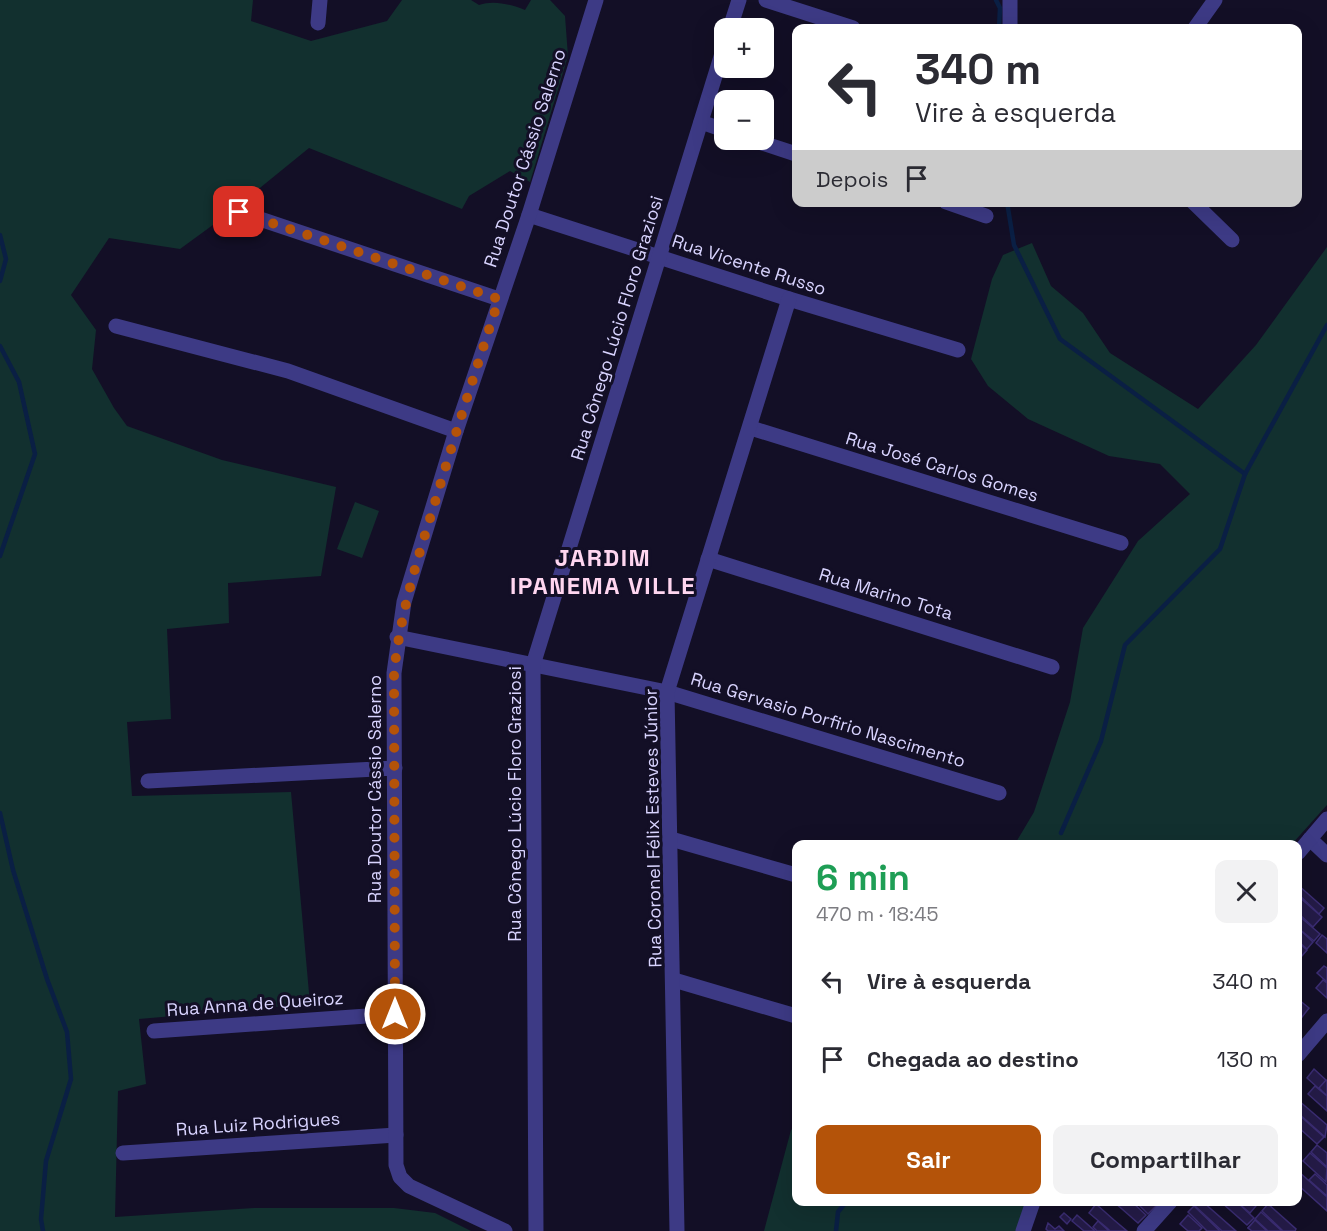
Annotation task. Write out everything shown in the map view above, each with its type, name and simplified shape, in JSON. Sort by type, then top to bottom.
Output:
[{"type":"street","points":[[318,22],[320,0]]},
{"type":"street","name":"Rua Doutor Cássio Salerno","points":[[505,1231],[410,1186],[400,1177],[396,1165],[394,673],[397,637],[404,602],[456,431],[529,215],[596,0]]},
{"type":"street","points":[[733,18],[739,0]]},
{"type":"street","points":[[766,0],[841,24]]},
{"type":"street","points":[[1010,0],[1010,24]]},
{"type":"street","points":[[1198,24],[1215,0]]},
{"type":"street","name":"Rua Cônego Lúcio Floro Graziosi","points":[[536,1231],[533,665],[714,78]]},
{"type":"street","points":[[701,122],[714,127]]},
{"type":"street","points":[[774,147],[792,153]]},
{"type":"street","points":[[960,207],[986,216]]},
{"type":"street","points":[[1197,207],[1232,240]]},
{"type":"street","points":[[239,212],[499,299]]},
{"type":"street","name":"Rua Vicente Russo","points":[[529,215],[789,300],[958,350]]},
{"type":"street","name":"Rua Coronel Félix Esteves Júnior","points":[[677,1231],[667,692],[789,300]]},
{"type":"street","points":[[116,326],[288,371],[456,431]]},
{"type":"street","name":"Rua José Carlos Gomes","points":[[751,428],[1121,543]]},
{"type":"street","name":"Rua Marino Tota","points":[[708,559],[1052,667]]},
{"type":"street","name":"Rua Gervasio Porfirio Nascimento","points":[[397,637],[667,692],[999,793]]},
{"type":"street","points":[[148,781],[395,768]]},
{"type":"street","points":[[1302,848],[1327,819]]},
{"type":"street","points":[[671,839],[792,874]]},
{"type":"street","points":[[1310,839],[1327,855]]},
{"type":"street","points":[[674,980],[792,1015]]},
{"type":"street","name":"Rua Anna de Queiroz","points":[[154,1031],[395,1014]]},
{"type":"street","points":[[1302,1050],[1327,1021]]},
{"type":"street","name":"Rua Luiz Rodrigues","points":[[123,1153],[396,1135]]},
{"type":"street","points":[[1023,1231],[1032,1206]]},
{"type":"street","points":[[1144,1231],[1166,1206]]},
{"type":"green space","points":[[0,0],[253,0],[251,21],[311,41],[387,21],[402,0],[471,0],[479,5],[502,3],[525,10],[531,0],[550,0],[565,16],[568,56],[530,182],[510,171],[469,196],[462,209],[309,148],[228,214],[180,249],[109,238],[71,295],[96,330],[92,369],[127,426],[222,460],[336,487],[321,576],[228,583],[229,623],[167,629],[171,719],[127,722],[132,796],[291,792],[310,1004],[139,1019],[146,1084],[118,1091],[115,1217],[254,1208],[394,1208],[435,1213],[471,1231],[0,1231]]},
{"type":"green space","points":[[1032,243],[1051,286],[1083,313],[1110,353],[1198,409],[1256,345],[1327,247],[1327,805],[1296,840],[1017,840],[1034,812],[1070,702],[1083,628],[1138,541],[1190,494],[1160,464],[1109,456],[1028,419],[988,386],[971,359],[992,279],[1003,255]]},
{"type":"green space","points":[[355,502],[379,511],[362,558],[337,549]]},
{"type":"green space","points":[[791,1130],[792,1206],[1027,1206],[1018,1231],[764,1231]]},
{"type":"building","points":[[1302,889],[1324,908],[1319,914],[1302,898]]},
{"type":"building","points":[[1302,900],[1322,917],[1313,927],[1302,917]]},
{"type":"building","points":[[1302,918],[1320,934],[1314,941],[1302,931]]},
{"type":"building","points":[[1302,932],[1313,942],[1307,949],[1302,945]]},
{"type":"building","points":[[1322,935],[1327,939],[1327,953],[1316,943]]},
{"type":"building","points":[[1302,946],[1307,950],[1302,956]]},
{"type":"building","points":[[1324,966],[1327,968],[1327,982],[1317,973]]},
{"type":"building","points":[[1323,980],[1327,983],[1327,998],[1316,988]]},
{"type":"building","points":[[1302,1002],[1309,1008],[1302,1017]]},
{"type":"building","points":[[1314,1069],[1327,1081],[1327,1096],[1307,1078]]},
{"type":"building","points":[[1327,1081],[1327,1096],[1319,1088]]},
{"type":"building","points":[[1315,1086],[1327,1096],[1327,1111],[1308,1094]]},
{"type":"building","points":[[1302,1103],[1327,1125],[1325,1137],[1302,1117]]},
{"type":"building","points":[[1302,1118],[1324,1137],[1317,1144],[1302,1131]]},
{"type":"building","points":[[1317,1145],[1327,1153],[1327,1167],[1311,1152]]},
{"type":"building","points":[[1310,1153],[1327,1168],[1326,1182],[1303,1161]]},
{"type":"building","points":[[1315,1174],[1327,1185],[1327,1196],[1309,1180]]},
{"type":"building","points":[[1302,1175],[1327,1197],[1327,1211],[1302,1189]]},
{"type":"building","points":[[1094,1206],[1098,1206],[1127,1231],[1110,1231],[1089,1213]]},
{"type":"building","points":[[1119,1206],[1136,1206],[1146,1215],[1138,1223]]},
{"type":"building","points":[[1140,1206],[1156,1206],[1148,1214]]},
{"type":"building","points":[[1194,1206],[1220,1231],[1207,1231],[1188,1212]]},
{"type":"building","points":[[1195,1206],[1208,1206],[1236,1231],[1222,1231]]},
{"type":"building","points":[[1226,1206],[1241,1206],[1254,1218],[1247,1225]]},
{"type":"building","points":[[1242,1206],[1256,1206],[1250,1213]]},
{"type":"building","points":[[1266,1206],[1270,1206],[1296,1229],[1295,1231],[1283,1231],[1262,1211]]},
{"type":"building","points":[[1261,1212],[1282,1231],[1268,1231],[1255,1219]]},
{"type":"building","points":[[1064,1213],[1071,1219],[1067,1224],[1060,1217]]},
{"type":"building","points":[[1077,1215],[1095,1231],[1084,1231],[1072,1221]]},
{"type":"building","points":[[1188,1215],[1202,1228],[1199,1231],[1188,1231],[1180,1224]]},
{"type":"building","points":[[1255,1220],[1267,1231],[1252,1231],[1248,1228]]},
{"type":"building","points":[[1255,1220],[1267,1231],[1252,1231],[1248,1228]]},
{"type":"building","points":[[1098,1221],[1109,1231],[1097,1231],[1093,1227]]},
{"type":"building","points":[[1048,1223],[1055,1229],[1059,1226],[1064,1231],[1048,1231],[1046,1229]]},
{"type":"waterway","points":[[996,0],[1000,8],[999,24]]},
{"type":"waterway","points":[[1008,207],[1014,245],[1060,339],[1245,474]]},
{"type":"waterway","points":[[0,235],[6,259],[0,281]]},
{"type":"waterway","points":[[1061,833],[1101,741],[1125,645],[1220,549],[1245,474],[1327,325]]},
{"type":"waterway","points":[[0,346],[19,382],[35,454],[0,556]]},
{"type":"waterway","points":[[0,813],[13,870],[47,979],[67,1032],[71,1079],[46,1161],[41,1219],[43,1231]]},
{"type":"waterway","points":[[836,1231],[838,1212],[843,1206]]},
{"type":"district","name":"JARDIM IPANEMA VILLE","points":[[603,572]]},
{"type":"route","points":[[239,212],[499,299],[404,602],[397,637],[394,673],[395,1014]]}]
